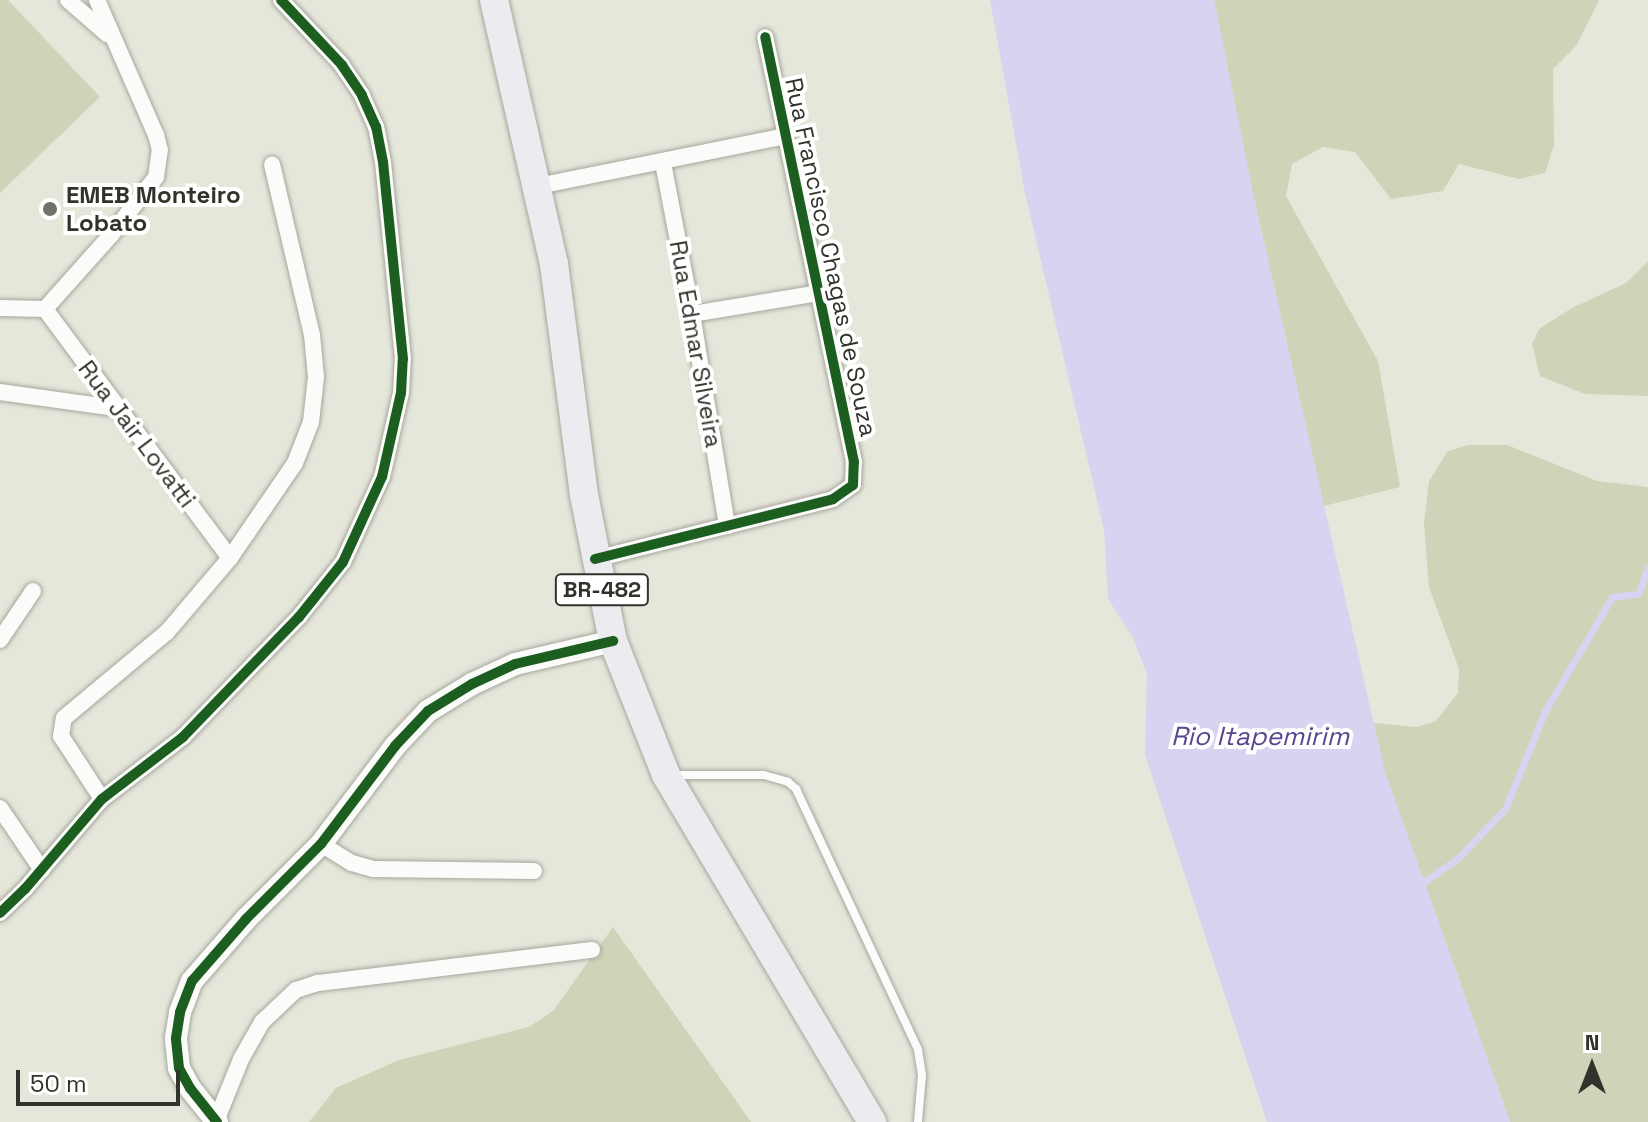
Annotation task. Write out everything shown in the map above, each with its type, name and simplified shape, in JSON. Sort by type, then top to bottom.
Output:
[{"type":"highway","name":"BR-482","points":[[494,0],[554,264],[595,559],[613,641],[666,775],[872,1122]]},
{"type":"street","points":[[68,0],[111,37]]},
{"type":"street","points":[[0,308],[45,309],[147,190],[160,164],[156,135],[97,0]]},
{"type":"street","points":[[0,913],[42,870],[102,799],[183,737],[299,617],[343,562],[382,477],[395,429],[403,359],[383,162],[376,127],[362,95],[342,65],[281,0]]},
{"type":"street","name":"Rua Francisco Chagas de Souza","points":[[727,526],[833,499],[853,485],[854,462],[765,37]]},
{"type":"street","points":[[538,186],[786,136]]},
{"type":"street","name":"Rua Edmar Silveira","points":[[663,163],[727,526]]},
{"type":"street","points":[[102,799],[61,736],[64,718],[151,647],[230,558],[295,463],[311,422],[316,377],[312,335],[272,165]]},
{"type":"street","points":[[692,314],[819,293]]},
{"type":"street","name":"Rua Jair Lovatti","points":[[45,309],[230,558]]},
{"type":"street","points":[[0,392],[116,408]]},
{"type":"street","points":[[595,559],[727,526]]},
{"type":"street","points":[[0,640],[33,591]]},
{"type":"street","points":[[592,950],[318,983],[296,990],[262,1022],[241,1059],[217,1121],[190,1088],[179,1068],[176,1038],[180,1012],[192,981],[246,919],[321,844],[395,746],[428,711],[472,684],[515,664],[613,641]]},
{"type":"street","points":[[0,808],[42,870]]},
{"type":"street","points":[[321,844],[352,863],[373,869],[534,871]]},
{"type":"lane","points":[[666,775],[764,775],[788,782],[796,789],[918,1050],[922,1075],[918,1122]]},
{"type":"green space","points":[[0,0],[8,0],[100,97],[0,193]]},
{"type":"green space","points":[[1214,0],[1599,0],[1576,46],[1553,69],[1554,145],[1545,173],[1519,179],[1459,164],[1443,191],[1391,199],[1355,152],[1323,147],[1292,164],[1286,196],[1378,361],[1400,487],[1324,506],[1253,194]]},
{"type":"green space","points":[[1648,261],[1648,396],[1585,394],[1540,376],[1532,344],[1539,329],[1572,308],[1626,283]]},
{"type":"green space","points":[[1468,445],[1507,445],[1597,481],[1648,487],[1648,1122],[1510,1122],[1385,773],[1374,723],[1417,727],[1436,721],[1458,693],[1459,669],[1429,587],[1424,524],[1429,481],[1448,451]]},
{"type":"green space","points":[[613,927],[751,1122],[309,1122],[336,1088],[399,1060],[529,1027],[553,1011]]},
{"type":"water","name":"Rio Itapemirim","points":[[990,0],[1214,0],[1253,194],[1385,772],[1510,1122],[1267,1122],[1145,755],[1147,674],[1133,638],[1108,599],[1104,530],[1025,193]]},
{"type":"waterway","points":[[1419,885],[1457,859],[1505,809],[1545,711],[1612,597],[1638,594],[1648,568]]},
{"type":"cycle path","points":[[0,913],[25,889],[102,799],[183,737],[299,617],[343,562],[382,477],[401,393],[403,359],[383,162],[376,127],[362,95],[342,65],[281,0]]},
{"type":"cycle path","points":[[595,559],[833,499],[853,485],[854,462],[765,37]]},
{"type":"cycle path","points":[[217,1122],[190,1088],[179,1068],[176,1038],[180,1012],[192,981],[246,919],[321,844],[395,746],[428,711],[472,684],[515,664],[613,641]]},
{"type":"place","name":"EMEB Monteiro Lobato","points":[[50,209]]}]
